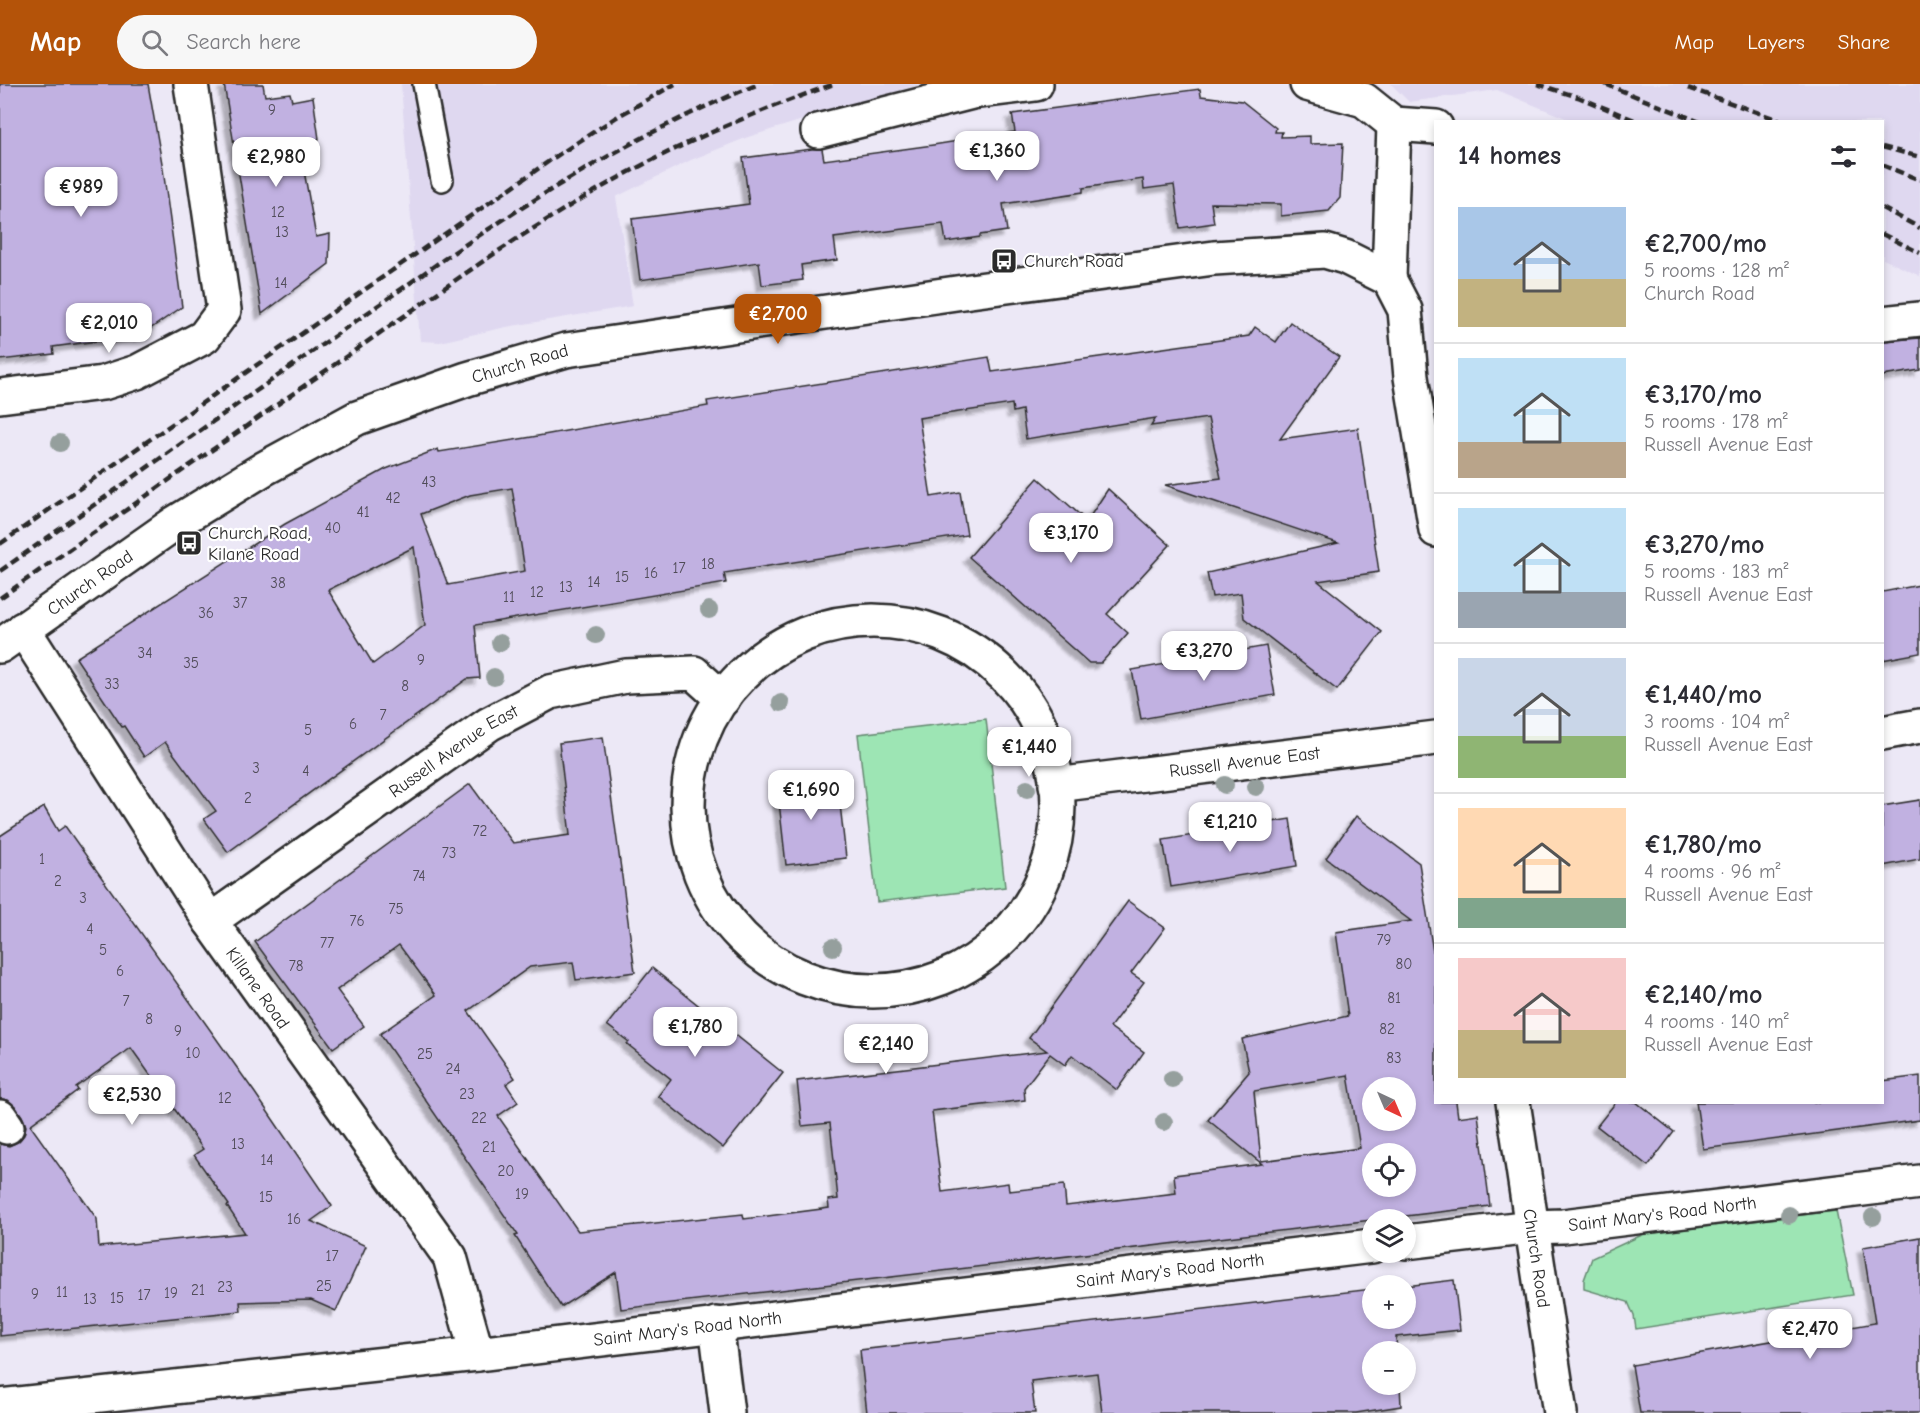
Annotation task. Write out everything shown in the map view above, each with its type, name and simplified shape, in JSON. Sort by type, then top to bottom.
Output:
[{"type":"street","points":[[0,396],[103,383],[137,372],[204,337],[224,310],[191,84]]},
{"type":"street","points":[[818,131],[972,92],[1036,84]]},
{"type":"street","points":[[1307,84],[1364,100],[1394,124],[1434,127]]},
{"type":"street","points":[[1394,124],[1389,279],[1405,310],[1423,376],[1434,506]]},
{"type":"street","name":"Church Road","points":[[11,637],[175,523],[265,468],[357,418],[467,379],[566,350],[1214,258],[1325,250],[1345,257],[1389,279]]},
{"type":"street","points":[[1884,323],[1920,319]]},
{"type":"street","points":[[873,622],[911,626],[942,635],[964,646],[993,666],[1010,682],[1031,710],[1041,730],[1053,765],[1056,785],[1057,823],[1048,864],[1034,896],[1021,916],[1001,939],[970,963],[945,976],[920,985],[881,991],[818,983],[802,978],[771,961],[739,934],[711,898],[695,858],[688,822],[689,783],[699,744],[706,727],[723,699],[744,673],[776,649],[817,630],[855,623],[873,622]]},
{"type":"street","name":"Killane Road","points":[[11,637],[450,1257],[477,1354]]},
{"type":"street","name":"Russell Avenue East","points":[[210,921],[489,724],[550,693],[626,676],[694,674],[723,699]]},
{"type":"street","points":[[1884,733],[1920,726]]},
{"type":"street","name":"Russell Avenue East","points":[[1056,785],[1434,738]]},
{"type":"street","name":"Church Road","points":[[1513,1104],[1560,1413]]},
{"type":"street","name":"Saint Mary's Road North","points":[[1416,1241],[1920,1182]]},
{"type":"street","name":"Saint Mary's Road North","points":[[0,1406],[477,1354],[1362,1247]]},
{"type":"street","points":[[716,1324],[727,1413]]},
{"type":"lane","points":[[424,84],[442,180]]},
{"type":"shaded area","points":[[401,84],[920,84],[748,137],[691,160],[616,197],[633,306],[506,327],[440,342],[420,341]]},
{"type":"shaded area","points":[[1391,84],[1920,84],[1920,276],[1884,259],[1884,120],[1571,120],[1497,90],[1409,102]]},
{"type":"green space","points":[[986,719],[1005,887],[877,902],[858,734]]},
{"type":"green space","points":[[1836,1211],[1853,1295],[1636,1329],[1628,1302],[1584,1289],[1584,1280],[1592,1258],[1644,1234]]},
{"type":"building","points":[[0,84],[148,84],[163,169],[182,307],[141,335],[53,347],[54,354],[0,360]]},
{"type":"building","points":[[224,84],[263,84],[265,96],[290,93],[292,101],[313,97],[319,139],[299,143],[316,237],[330,234],[329,264],[262,314]]},
{"type":"building","points":[[1200,89],[1201,96],[1242,101],[1276,128],[1275,132],[1282,132],[1281,137],[1310,136],[1310,144],[1343,143],[1340,198],[1329,211],[1281,216],[1281,204],[1211,203],[1214,223],[1180,228],[1174,185],[1144,189],[1143,179],[1083,188],[1083,192],[1003,204],[1007,231],[980,235],[980,237],[946,242],[943,224],[834,238],[837,260],[801,265],[803,280],[762,285],[759,262],[640,280],[632,219],[749,204],[743,158],[822,149],[824,160],[933,145],[1015,132],[1012,114]]},
{"type":"building","points":[[1290,322],[1339,357],[1280,439],[1358,428],[1379,572],[1318,581],[1382,632],[1337,690],[1244,618],[1241,593],[1212,597],[1207,573],[1338,543],[1165,485],[1221,478],[1208,418],[1151,426],[1156,418],[1026,439],[1022,410],[1013,412],[1012,404],[919,418],[931,497],[960,492],[967,535],[724,573],[726,583],[475,625],[480,678],[467,679],[228,852],[204,819],[216,811],[165,742],[144,757],[76,658],[285,524],[386,469],[438,449],[439,452],[532,437],[708,406],[707,401],[989,357],[992,372],[1249,336],[1255,327],[1276,342]],"holes":[[[512,488],[525,571],[448,585],[421,514],[470,495]],[[414,547],[425,625],[373,664],[328,590]]]},
{"type":"building","points":[[1920,338],[1920,370],[1884,376],[1884,341]]},
{"type":"building","points":[[1038,478],[1087,521],[1108,489],[1170,545],[1107,614],[1128,633],[1101,663],[1089,663],[969,557]]},
{"type":"building","points":[[1920,585],[1920,653],[1884,660],[1884,592]]},
{"type":"building","points":[[1266,646],[1275,695],[1141,719],[1132,670]]},
{"type":"building","points":[[603,737],[635,972],[576,980],[573,962],[530,967],[468,1011],[515,1078],[506,1084],[518,1102],[498,1116],[578,1231],[743,1214],[744,1219],[829,1208],[828,1200],[838,1199],[830,1123],[802,1126],[797,1081],[1047,1051],[1029,1038],[1128,901],[1165,928],[1131,973],[1144,982],[1110,1027],[1144,1052],[1117,1090],[1072,1055],[1065,1065],[1050,1054],[1024,1088],[1025,1100],[932,1111],[942,1192],[1008,1183],[1009,1191],[1064,1185],[1066,1206],[1176,1193],[1174,1175],[1262,1164],[1208,1120],[1249,1072],[1242,1039],[1348,1016],[1336,932],[1411,921],[1326,858],[1356,816],[1419,863],[1434,958],[1434,1104],[1456,1104],[1458,1117],[1478,1114],[1490,1206],[1416,1215],[1416,1209],[1362,1209],[1362,1221],[621,1309],[616,1272],[561,1307],[515,1236],[518,1235],[380,1034],[436,995],[399,945],[337,990],[364,1026],[333,1048],[255,942],[470,784],[513,843],[570,835],[559,743]],"holes":[[[1348,1075],[1360,1148],[1261,1161],[1254,1091]]]},
{"type":"building","points":[[837,777],[846,858],[786,865],[777,784]]},
{"type":"building","points":[[1920,800],[1920,859],[1884,866],[1884,806]]},
{"type":"building","points":[[44,807],[58,831],[65,826],[255,1093],[332,1206],[311,1221],[366,1246],[336,1311],[311,1300],[240,1302],[241,1311],[0,1336],[0,1144],[9,1146],[18,1142],[24,1135],[26,1126],[15,1106],[8,1100],[0,1099],[0,836]],"holes":[[[131,1048],[203,1149],[194,1155],[229,1205],[227,1206],[245,1233],[99,1247],[97,1219],[30,1125],[78,1090],[76,1087]]]},
{"type":"building","points":[[1290,819],[1297,866],[1171,887],[1163,840]]},
{"type":"building","points":[[652,968],[783,1073],[723,1148],[658,1096],[671,1079],[607,1025]]},
{"type":"building","points":[[1920,1076],[1920,1120],[1703,1149],[1696,1104],[1884,1104],[1884,1081]]},
{"type":"building","points":[[1614,1104],[1639,1104],[1674,1132],[1648,1166],[1597,1126]]},
{"type":"building","points":[[1920,1237],[1920,1413],[1640,1413],[1632,1365],[1875,1323],[1863,1247]]},
{"type":"building","points":[[1454,1280],[1460,1330],[1396,1337],[1396,1341],[1362,1341],[1362,1395],[1400,1395],[1401,1406],[1356,1413],[1102,1413],[1097,1373],[1031,1381],[1035,1413],[867,1413],[860,1350],[1362,1290],[1362,1329],[1416,1329],[1416,1285]]},
{"type":"railway","points":[[0,544],[555,157],[615,118],[675,84]]},
{"type":"railway","points":[[0,571],[447,257],[522,208],[637,140],[717,101],[759,84]]},
{"type":"railway","points":[[0,598],[460,277],[549,219],[631,171],[688,143],[745,118],[834,84]]},
{"type":"railway","points":[[1537,84],[1578,97],[1634,120]]},
{"type":"railway","points":[[1605,84],[1695,120]]},
{"type":"railway","points":[[1688,88],[1779,120]]},
{"type":"railway","points":[[1884,148],[1920,157]]},
{"type":"railway","points":[[1884,166],[1920,180]]},
{"type":"railway","points":[[1884,209],[1920,228]]},
{"type":"railway","points":[[1884,235],[1920,253]]},
{"type":"place","name":"Church Road","points":[[1004,261]]},
{"type":"place","name":"Church Road, Kilane Road","points":[[189,543]]}]
